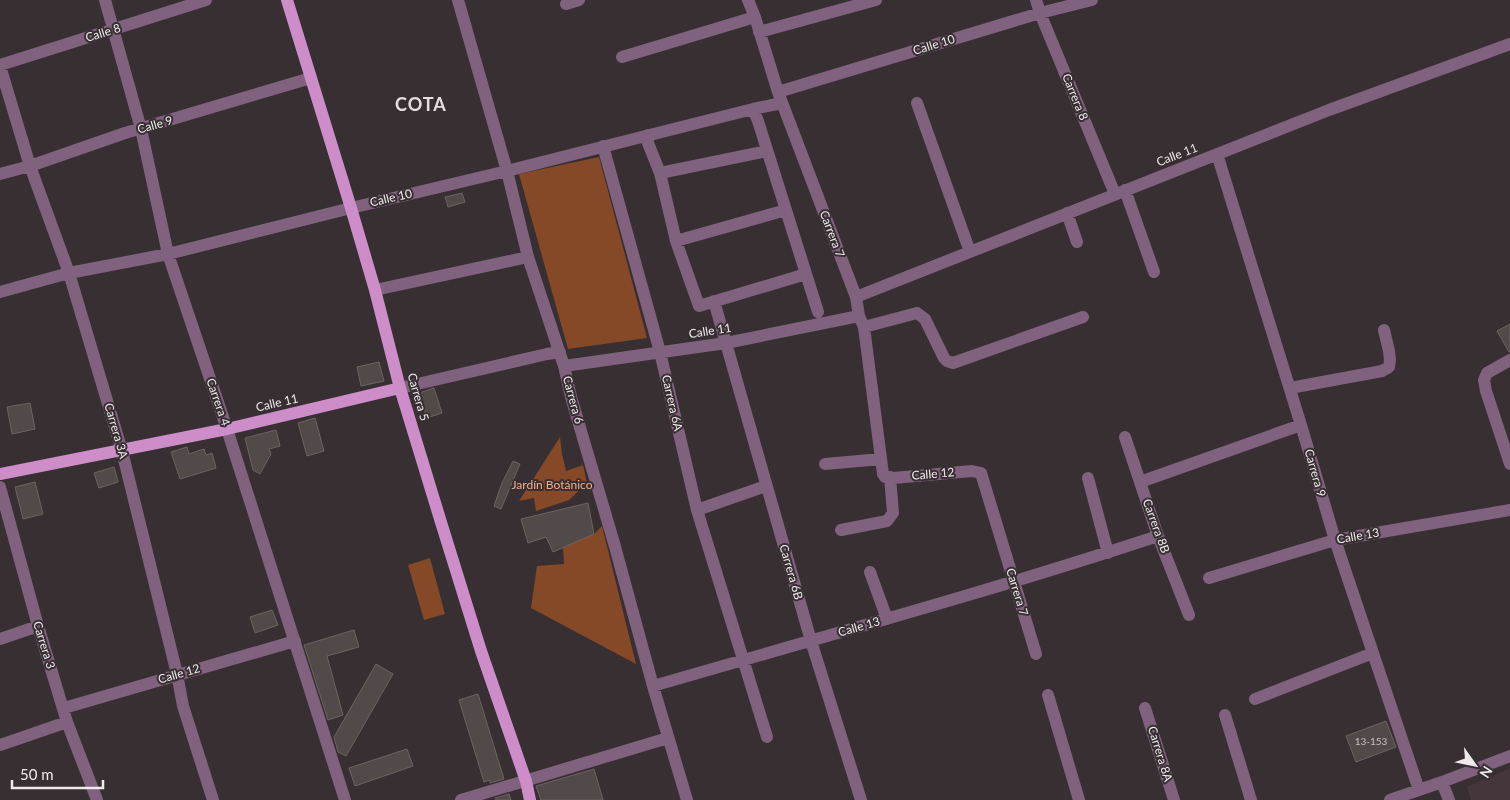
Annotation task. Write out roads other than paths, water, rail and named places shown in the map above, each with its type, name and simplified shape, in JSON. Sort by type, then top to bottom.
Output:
[{"type":"main road","name":"Carrera 5","points":[[287,0],[375,290],[400,388],[482,652],[526,781],[530,800]]},
{"type":"main road","name":"Calle 11","points":[[0,474],[227,429],[400,388]]},
{"type":"street","name":"Carrera 4","points":[[105,0],[115,30],[141,129],[168,254],[227,429],[345,800]]},
{"type":"street","name":"Calle 8","points":[[0,66],[206,0]]},
{"type":"street","name":"Carrera 6","points":[[458,0],[507,171],[528,257],[560,352],[570,397],[614,542],[668,738],[688,800]]},
{"type":"street","points":[[566,4],[579,0]]},
{"type":"street","name":"Carrera 7","points":[[748,0],[780,98],[856,297],[861,322],[883,474],[888,477],[893,513],[887,520],[841,530]]},
{"type":"street","points":[[759,32],[876,0]]},
{"type":"street","name":"Carrera 8","points":[[1036,0],[1040,13],[1154,272]]},
{"type":"street","name":"Calle 10","points":[[0,292],[69,273],[168,254],[753,109],[780,98],[1040,13],[1092,0]]},
{"type":"street","points":[[622,57],[755,17]]},
{"type":"street","name":"Calle 11","points":[[856,297],[1329,110],[1510,44]]},
{"type":"street","name":"Carrera 3A","points":[[0,66],[30,166],[69,273],[122,451],[177,674],[183,706],[213,800]]},
{"type":"street","name":"Calle 9","points":[[0,174],[311,78]]},
{"type":"street","points":[[917,102],[970,252]]},
{"type":"street","points":[[753,109],[818,312]]},
{"type":"street","points":[[648,135],[648,143],[660,173],[676,240],[699,306],[806,274]]},
{"type":"street","name":"Carrera 6A","points":[[603,146],[660,352],[697,510],[767,737]]},
{"type":"street","points":[[660,173],[768,151]]},
{"type":"street","name":"Carrera 9","points":[[1217,154],[1335,540],[1419,790]]},
{"type":"street","points":[[676,240],[786,210]]},
{"type":"street","points":[[1067,213],[1077,242]]},
{"type":"street","points":[[375,290],[528,257]]},
{"type":"street","name":"Carrera 6B","points":[[714,301],[811,641],[861,800]]},
{"type":"street","name":"Calle 11","points":[[564,366],[917,313],[925,319],[944,358],[947,362],[953,363],[1083,317]]},
{"type":"street","points":[[1290,388],[1382,371],[1389,367],[1390,360],[1384,330]]},
{"type":"street","name":"Calle 11","points":[[400,388],[560,352]]},
{"type":"street","points":[[1510,360],[1487,373],[1484,380],[1510,464]]},
{"type":"street","points":[[1140,482],[1301,425]]},
{"type":"street","name":"Carrera 8B","points":[[1125,436],[1158,536],[1189,615]]},
{"type":"street","points":[[825,464],[881,459]]},
{"type":"street","name":"Calle 12","points":[[888,477],[972,471],[980,473]]},
{"type":"street","name":"Carrera 7","points":[[980,473],[1036,654]]},
{"type":"street","points":[[1088,478],[1108,553]]},
{"type":"street","points":[[697,510],[766,486]]},
{"type":"street","name":"Carrera 3","points":[[0,487],[38,626],[68,722],[97,800]]},
{"type":"street","name":"Calle 13","points":[[1209,578],[1335,540],[1510,510]]},
{"type":"street","name":"Calle 13","points":[[653,686],[1014,582],[1158,536]]},
{"type":"street","points":[[870,572],[887,619]]},
{"type":"street","points":[[0,639],[38,626]]},
{"type":"street","name":"Calle 12","points":[[64,708],[294,641]]},
{"type":"street","points":[[1255,699],[1373,653]]},
{"type":"street","points":[[1048,695],[1079,800]]},
{"type":"street","name":"Carrera 8A","points":[[1145,708],[1174,800]]},
{"type":"street","points":[[1225,715],[1251,800]]},
{"type":"street","points":[[0,745],[68,722]]},
{"type":"street","points":[[461,800],[668,738]]},
{"type":"street","points":[[1390,800],[1510,756]]},
{"type":"street","points":[[1442,782],[1449,800]]},
{"type":"district","name":"COTA","points":[[421,105]]},
{"type":"park label","name":"Jardín Botánico","points":[[552,485]]}]
